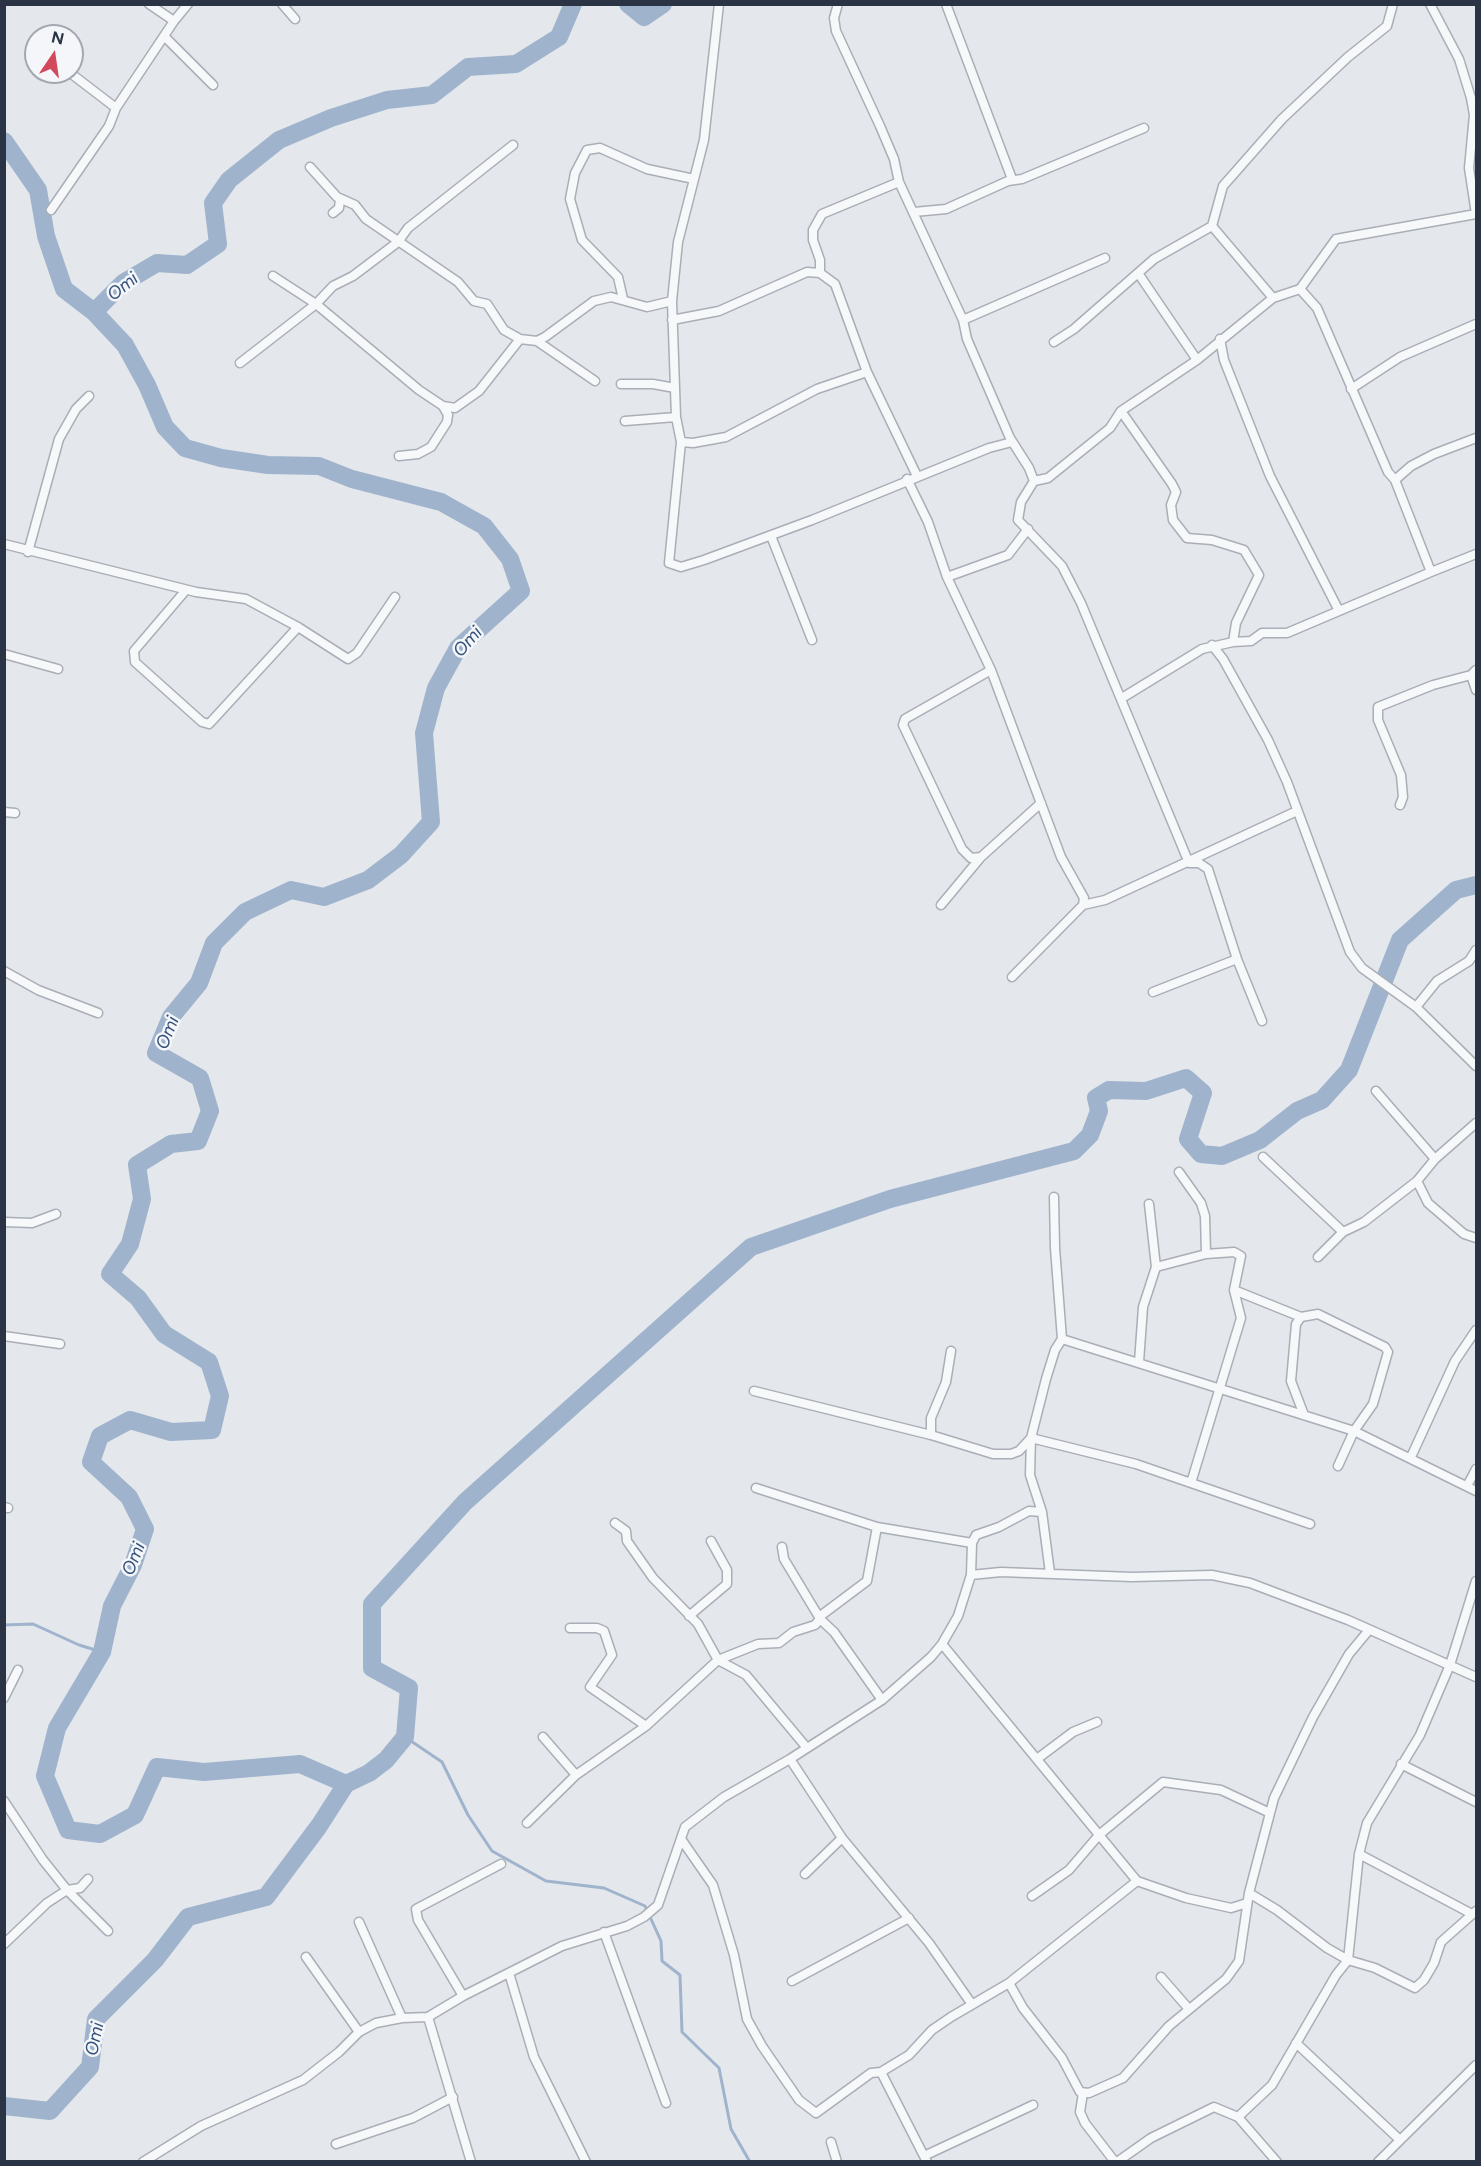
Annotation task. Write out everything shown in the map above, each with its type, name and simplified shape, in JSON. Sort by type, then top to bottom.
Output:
[{"type":"street","points":[[149,4],[174,21]]},
{"type":"street","points":[[51,210],[109,126],[116,108],[174,21],[188,4]]},
{"type":"street","points":[[282,4],[295,19]]},
{"type":"street","points":[[719,4],[704,140],[678,242],[672,301],[676,417],[681,442],[669,563],[681,567],[771,536],[907,479],[988,448],[1012,442],[1010,438]]},
{"type":"street","points":[[838,4],[834,18],[836,31],[889,148],[899,182],[963,320],[967,339],[1010,438],[1029,468],[1034,481]]},
{"type":"street","points":[[946,4],[1012,179]]},
{"type":"street","points":[[1054,342],[1154,259],[1212,226],[1223,186],[1282,119],[1348,57],[1387,26],[1394,4]]},
{"type":"street","points":[[1189,862],[1122,698],[1062,566],[1018,520],[1021,502],[1034,481],[1048,478],[1110,428],[1121,411],[1197,360],[1273,298],[1300,289],[1336,239],[1476,214],[1470,168],[1474,115],[1471,98],[1459,59],[1430,4]]},
{"type":"street","points":[[164,36],[213,85]]},
{"type":"street","points":[[84,83],[116,108]]},
{"type":"street","points":[[914,212],[946,209],[1012,179],[1022,179],[1144,128]]},
{"type":"street","points":[[240,363],[316,304],[333,286],[353,276],[398,242],[408,228],[513,145]]},
{"type":"street","points":[[623,299],[618,277],[582,240],[570,199],[575,173],[587,150],[600,148],[647,169],[694,179]]},
{"type":"street","points":[[310,167],[340,199],[355,205],[366,219],[458,282],[474,301],[487,304],[504,330],[520,339],[537,341],[594,381]]},
{"type":"street","points":[[820,273],[820,260],[813,240],[813,230],[822,214],[899,182]]},
{"type":"street","points":[[333,213],[339,208],[340,199]]},
{"type":"street","points":[[1212,226],[1273,298]]},
{"type":"street","points":[[963,320],[1105,258]]},
{"type":"street","points":[[672,320],[719,311],[807,272],[820,273],[835,284],[867,372],[917,476]]},
{"type":"street","points":[[1138,273],[1197,360]]},
{"type":"street","points":[[273,276],[316,304],[419,390],[443,406],[455,408],[479,391],[520,339]]},
{"type":"street","points":[[1300,289],[1317,308],[1388,472],[1395,480],[1431,572]]},
{"type":"street","points":[[537,341],[594,301],[611,297],[647,307],[672,301]]},
{"type":"street","points":[[1351,389],[1400,357],[1476,324]]},
{"type":"street","points":[[1220,339],[1224,360],[1270,476],[1338,609]]},
{"type":"street","points":[[681,442],[693,443],[726,437],[817,388],[867,372]]},
{"type":"street","points":[[621,384],[653,384],[675,388]]},
{"type":"street","points":[[28,552],[59,439],[76,410],[89,396]]},
{"type":"street","points":[[399,456],[418,454],[431,447],[447,422],[448,415],[443,406]]},
{"type":"street","points":[[1121,411],[1172,484],[1176,492],[1171,505],[1173,520],[1187,538],[1212,540],[1244,550],[1259,575],[1236,623],[1233,642]]},
{"type":"street","points":[[625,421],[676,417]]},
{"type":"street","points":[[1395,480],[1411,466],[1434,453],[1476,438]]},
{"type":"street","points":[[907,479],[927,522],[947,577],[991,670],[1061,857],[1084,898],[1083,905]]},
{"type":"street","points":[[947,577],[1008,555],[1028,528]]},
{"type":"street","points":[[771,536],[812,640]]},
{"type":"street","points":[[4,544],[28,552],[110,569],[186,590],[246,599],[298,627],[348,659],[357,653],[395,597]]},
{"type":"street","points":[[1122,698],[1212,645],[1251,641],[1262,633],[1287,633],[1338,609],[1476,554]]},
{"type":"street","points":[[186,590],[134,651],[135,662],[202,722],[209,724],[298,627]]},
{"type":"street","points":[[1212,645],[1223,658],[1268,740],[1287,782],[1350,952],[1362,968],[1416,1007],[1476,1066]]},
{"type":"street","points":[[4,654],[58,669]]},
{"type":"street","points":[[981,857],[971,858],[962,849],[903,725],[905,719],[991,670]]},
{"type":"street","points":[[1400,805],[1403,797],[1401,775],[1378,720],[1378,708],[1433,685],[1474,673],[1476,690]]},
{"type":"street","points":[[941,905],[981,857],[1041,803]]},
{"type":"street","points":[[1012,977],[1083,905],[1105,900],[1297,811]]},
{"type":"street","points":[[4,812],[15,813]]},
{"type":"street","points":[[1189,862],[1199,863],[1208,869],[1237,958],[1262,1021]]},
{"type":"street","points":[[1416,1007],[1437,981],[1469,961],[1476,950]]},
{"type":"street","points":[[1153,992],[1237,958]]},
{"type":"street","points":[[4,971],[38,990],[98,1013]]},
{"type":"street","points":[[1376,1090],[1435,1159]]},
{"type":"street","points":[[1318,1257],[1343,1232],[1364,1222],[1417,1181],[1435,1159],[1476,1123]]},
{"type":"street","points":[[1263,1157],[1343,1232]]},
{"type":"street","points":[[1179,1172],[1201,1203],[1206,1254]]},
{"type":"street","points":[[1417,1181],[1428,1203],[1464,1234],[1476,1238]]},
{"type":"street","points":[[1050,1573],[1042,1512],[1030,1475],[1031,1438],[1055,1350],[1062,1339],[1055,1248],[1054,1197]]},
{"type":"street","points":[[1139,1362],[1143,1306],[1156,1267],[1149,1204]]},
{"type":"street","points":[[4,1222],[32,1223],[56,1214]]},
{"type":"street","points":[[1156,1267],[1206,1254],[1234,1252],[1241,1256],[1234,1290],[1241,1318],[1191,1483]]},
{"type":"street","points":[[1234,1290],[1301,1317],[1318,1314],[1385,1347],[1388,1352],[1373,1404],[1354,1431],[1338,1466]]},
{"type":"street","points":[[1301,1317],[1296,1324],[1291,1381],[1304,1415]]},
{"type":"street","points":[[1411,1457],[1455,1361],[1476,1330]]},
{"type":"street","points":[[4,1336],[60,1344]]},
{"type":"street","points":[[1062,1339],[1354,1431],[1411,1457],[1476,1491]]},
{"type":"street","points":[[931,1435],[931,1418],[946,1382],[951,1352]]},
{"type":"street","points":[[754,1391],[931,1435],[993,1454],[1011,1454],[1019,1451],[1031,1438]]},
{"type":"street","points":[[1031,1438],[1136,1464],[1310,1524]]},
{"type":"street","points":[[1467,1486],[1476,1469]]},
{"type":"street","points":[[756,1488],[877,1527],[972,1543]]},
{"type":"street","points":[[143,2162],[201,2126],[303,2080],[339,2052],[359,2032],[376,2023],[402,2018],[428,2017],[463,1996],[562,1946],[627,1926],[658,1905],[686,1827],[702,1812],[882,1700],[942,1644],[958,1616],[971,1575],[972,1543],[976,1535],[999,1527],[1029,1511],[1042,1512]]},
{"type":"street","points":[[615,1523],[626,1531],[627,1541],[653,1578],[698,1624],[718,1660],[746,1675],[807,1748]]},
{"type":"street","points":[[782,1547],[784,1559],[819,1617],[867,1581],[877,1527]]},
{"type":"street","points":[[689,1616],[727,1584],[727,1570],[711,1541]]},
{"type":"street","points":[[971,1575],[1001,1572],[1132,1577],[1212,1575],[1250,1583],[1369,1630],[1476,1677]]},
{"type":"street","points":[[1238,2117],[1272,2085],[1336,1975],[1348,1960],[1359,1854],[1367,1823],[1420,1735],[1450,1665],[1476,1581]]},
{"type":"street","points":[[527,1823],[576,1775],[646,1726],[718,1660],[758,1644],[779,1643],[793,1632],[815,1625],[820,1619],[834,1632],[882,1700]]},
{"type":"street","points":[[570,1628],[597,1628],[604,1631],[612,1654],[590,1687],[646,1726]]},
{"type":"street","points":[[1083,2094],[1123,2078],[1188,2008],[1226,1979],[1239,1961],[1249,1893],[1274,1798],[1313,1717],[1349,1654],[1369,1630]]},
{"type":"street","points":[[942,1644],[1137,1881],[1195,1900],[1231,1908],[1247,1903]]},
{"type":"street","points":[[4,1698],[18,1670]]},
{"type":"street","points":[[1037,1759],[1073,1732],[1097,1722]]},
{"type":"street","points":[[543,1737],[576,1775]]},
{"type":"street","points":[[790,1759],[842,1838],[909,1918],[962,1986],[971,2003]]},
{"type":"street","points":[[1401,1764],[1476,1802]]},
{"type":"street","points":[[1032,1896],[1069,1870],[1099,1835],[1162,1782],[1221,1790],[1270,1814]]},
{"type":"street","points":[[4,1801],[43,1860],[67,1890],[108,1931]]},
{"type":"street","points":[[805,1874],[831,1852],[842,1838]]},
{"type":"street","points":[[681,1839],[713,1885],[734,1955],[747,2019],[762,2046],[799,2100],[816,2113],[871,2073],[881,2072],[909,2055],[932,2030],[971,2003],[1009,1983],[1137,1881]]},
{"type":"street","points":[[1249,1893],[1277,1910],[1327,1948],[1348,1960],[1374,1968],[1415,1988],[1424,1980],[1434,1963],[1441,1942],[1474,1912],[1359,1854]]},
{"type":"street","points":[[463,1996],[418,1920],[416,1909],[501,1864]]},
{"type":"street","points":[[4,1944],[26,1921],[67,1890],[80,1888],[88,1879]]},
{"type":"street","points":[[792,1981],[909,1918]]},
{"type":"street","points":[[359,1922],[402,2018]]},
{"type":"street","points":[[604,1932],[666,2103]]},
{"type":"street","points":[[306,1957],[359,2032]]},
{"type":"street","points":[[509,1973],[534,2057],[586,2162]]},
{"type":"street","points":[[1161,1977],[1188,2008]]},
{"type":"street","points":[[1009,1983],[1023,2008],[1062,2058],[1083,2094],[1080,2112],[1085,2123],[1116,2162],[1151,2138],[1214,2107],[1238,2117],[1277,2162]]},
{"type":"street","points":[[428,2017],[453,2097],[462,2138],[471,2162]]},
{"type":"street","points":[[1296,2043],[1400,2140]]},
{"type":"street","points":[[1378,2162],[1476,2065]]},
{"type":"street","points":[[881,2072],[926,2159],[1033,2105]]},
{"type":"street","points":[[336,2144],[412,2118],[453,2097]]},
{"type":"street","points":[[831,2142],[837,2162]]},
{"type":"waterway","name":"Omi","points":[[94,312],[123,283],[157,263],[187,265],[218,244],[213,203],[229,180],[279,140],[331,118],[387,100],[432,95],[468,67],[516,64],[559,37],[573,4]]},
{"type":"waterway","name":"Omi","points":[[628,4],[644,17],[663,4]]},
{"type":"waterway","name":"Omi","points":[[4,141],[38,190],[46,236],[64,289],[94,312],[125,345],[147,385],[165,427],[185,448],[221,458],[268,465],[319,466],[352,479],[441,502],[484,526],[510,559],[521,591],[458,648],[436,688],[424,733],[431,822],[401,855],[368,880],[324,897],[291,890],[245,912],[214,943],[199,983],[171,1017],[156,1053],[200,1078],[210,1111],[198,1141],[171,1144],[137,1165],[142,1199],[130,1244],[110,1274],[138,1298],[164,1334],[209,1362],[220,1396],[212,1430],[171,1432],[130,1420],[100,1436],[91,1462],[129,1497],[145,1529],[133,1565],[112,1606],[102,1652],[57,1728],[45,1776],[68,1830],[100,1834],[135,1815],[157,1767],[204,1772],[300,1764],[346,1784],[319,1826],[266,1897],[188,1917],[155,1960],[96,2019],[90,2067],[50,2111],[4,2106]]},
{"type":"waterway","points":[[346,1784],[369,1773],[386,1760],[405,1737],[409,1688],[372,1668],[372,1604],[465,1502],[751,1247],[890,1199],[1074,1151],[1090,1135],[1099,1111],[1096,1098],[1109,1090],[1146,1091],[1186,1078],[1203,1093],[1188,1139],[1201,1154],[1222,1156],[1260,1140],[1297,1111],[1322,1100],[1349,1070],[1400,940],[1456,890],[1476,885]]},
{"type":"waterway","points":[[4,1625],[33,1624],[79,1645],[102,1652]]},
{"type":"waterway","points":[[405,1737],[442,1762],[468,1815],[492,1851],[546,1881],[604,1888],[645,1906],[661,1941],[662,1961],[680,1975],[682,2032],[719,2068],[731,2129],[750,2162]]}]
